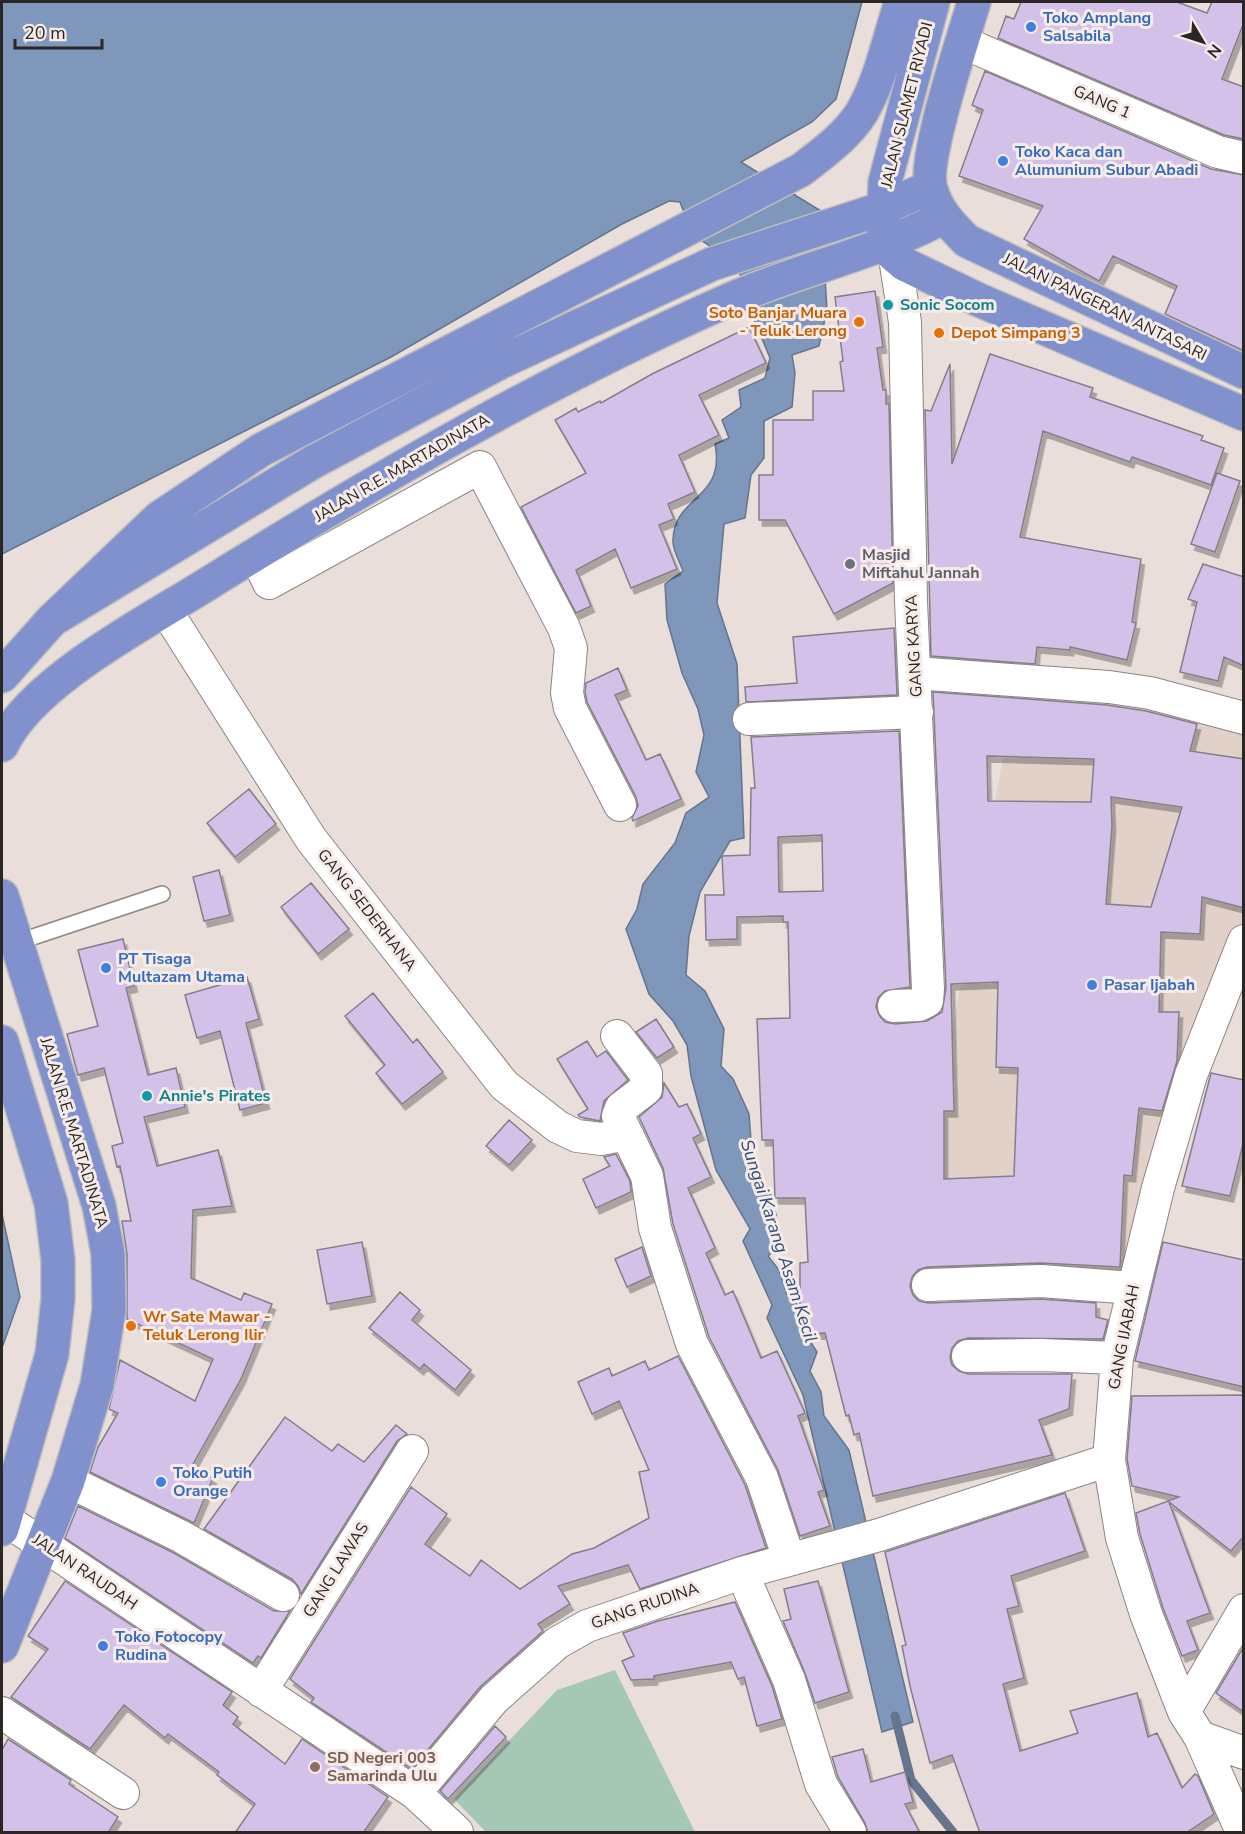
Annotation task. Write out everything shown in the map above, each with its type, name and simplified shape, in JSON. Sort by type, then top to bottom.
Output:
[{"type":"highway","points":[[2,676],[52,620],[159,518],[261,450],[801,170],[828,149],[862,112],[876,82],[901,2]]},
{"type":"highway","name":"JALAN SLAMET RIYADI","points":[[889,251],[884,208],[885,182],[933,2]]},
{"type":"highway","points":[[943,216],[930,187],[936,136],[974,2]]},
{"type":"highway","points":[[52,620],[313,462],[501,362],[712,264],[842,219],[884,208],[930,187]]},
{"type":"highway","name":"JALAN PANGERAN ANTASARI","points":[[943,216],[967,241],[1244,372]]},
{"type":"highway","name":"JALAN R.E. MARTADINATA","points":[[2,746],[10,728],[51,684],[165,609],[349,496],[462,432],[731,299],[846,258],[889,251],[902,238],[943,216]]},
{"type":"highway","points":[[889,251],[979,300],[1244,414]]},
{"type":"highway","name":"JALAN R.E. MARTADINATA","points":[[2,896],[99,1206],[108,1254],[109,1310],[97,1385],[68,1481],[2,1646]]},
{"type":"highway","points":[[2,1042],[51,1203],[58,1260],[58,1299],[52,1354],[4,1524]]},
{"type":"street","name":"GANG 1","points":[[962,42],[1218,152],[1244,158]]},
{"type":"street","name":"GANG KARYA","points":[[889,251],[905,322],[915,673],[928,989],[927,1001],[919,1005],[894,1006]]},
{"type":"street","points":[[255,554],[269,583],[480,467],[564,628],[571,648],[567,693],[570,708],[620,805]]},
{"type":"street","name":"GANG SEDERHANA","points":[[165,609],[311,839],[504,1085],[558,1127],[577,1136],[601,1139],[626,1134]]},
{"type":"street","points":[[915,673],[1109,687],[1150,693],[1244,718]]},
{"type":"street","points":[[749,719],[917,712]]},
{"type":"street","name":"GANG IJABAH","points":[[1242,1833],[1192,1725],[1146,1614],[1122,1538],[1109,1460],[1117,1358],[1158,1188],[1191,1075],[1244,941]]},
{"type":"street","points":[[617,1036],[646,1074],[648,1082],[645,1089],[621,1108],[618,1116],[647,1176],[655,1228],[692,1344],[762,1478],[789,1559]]},
{"type":"street","points":[[928,1284],[1041,1281],[1133,1288]]},
{"type":"street","points":[[968,1356],[1041,1355],[1117,1358]]},
{"type":"street","name":"GANG LAWAS","points":[[261,1690],[412,1451]]},
{"type":"street","name":"GANG RUDINA","points":[[415,1793],[494,1699],[557,1643],[586,1626],[742,1573],[879,1535],[1109,1460]]},
{"type":"street","points":[[68,1481],[182,1537],[283,1595]]},
{"type":"street","name":"JALAN RAUDAH","points":[[4,1524],[43,1543],[415,1793],[457,1833]]},
{"type":"street","points":[[742,1573],[789,1680],[821,1784],[850,1833]]},
{"type":"street","points":[[1244,1611],[1192,1725],[1244,1753]]},
{"type":"street","points":[[2,1713],[123,1793]]},
{"type":"lane","points":[[15,943],[162,894]]},
{"type":"shaded area","name":"Pasar Ijabah","points":[[1016,689],[1157,705],[1243,725],[1243,936],[1122,1278],[907,1273]]},
{"type":"green space","points":[[615,1670],[695,1832],[486,1832],[454,1799],[557,1690]]},
{"type":"water","points":[[2,2],[862,2],[836,99],[812,122],[741,162],[821,211],[827,310],[819,346],[792,355],[795,373],[792,407],[764,421],[764,458],[751,475],[745,518],[724,524],[717,603],[737,664],[744,838],[730,841],[700,892],[689,936],[686,975],[705,991],[724,1029],[721,1066],[733,1079],[749,1114],[752,1153],[759,1183],[771,1195],[783,1243],[768,1256],[779,1270],[787,1294],[800,1307],[805,1333],[817,1352],[810,1371],[821,1392],[824,1416],[849,1450],[913,1722],[882,1732],[803,1395],[767,1318],[772,1305],[743,1241],[750,1229],[716,1170],[691,1076],[687,1045],[673,1021],[649,994],[626,929],[637,909],[643,884],[675,843],[686,813],[709,797],[696,772],[704,735],[698,709],[682,673],[667,620],[665,584],[683,571],[673,544],[676,525],[682,514],[707,487],[713,476],[716,462],[715,444],[729,438],[722,420],[741,407],[739,390],[765,378],[770,358],[755,322],[745,282],[732,261],[692,234],[680,202],[669,201],[622,224],[391,357],[2,554]]},
{"type":"water","points":[[2,1214],[20,1297],[2,1348]]},
{"type":"building","points":[[1021,2],[1177,2],[1207,13],[1212,2],[1244,2],[1244,22],[1222,79],[1244,87],[1244,139],[1224,135],[998,38],[1006,16],[1014,19]]},
{"type":"building","points":[[985,71],[1211,169],[1244,175],[1244,351],[1165,314],[1177,286],[1113,256],[1099,281],[1024,239],[1043,206],[959,176],[983,110],[972,105]]},
{"type":"building","points":[[875,291],[883,347],[877,348],[883,390],[886,390],[886,404],[889,404],[893,583],[834,614],[785,520],[759,520],[759,475],[773,475],[773,420],[813,420],[813,391],[844,391],[840,362],[843,361],[835,297]]},
{"type":"building","points":[[749,327],[766,363],[699,395],[719,435],[679,455],[695,492],[668,504],[674,519],[659,525],[677,569],[631,588],[615,549],[576,570],[591,606],[576,613],[521,507],[586,473],[555,420],[576,408],[578,412],[600,401],[601,403],[652,374]]},
{"type":"building","points":[[990,354],[1093,388],[1090,397],[1203,436],[1201,440],[1224,448],[1211,485],[1132,457],[1130,462],[1043,431],[1020,537],[1141,559],[1132,622],[1136,623],[1127,660],[1070,647],[1070,650],[1037,647],[1035,664],[931,656],[925,410],[931,411],[950,364],[952,464]]},
{"type":"building","points":[[1217,473],[1240,481],[1215,552],[1191,544]]},
{"type":"building","points":[[1203,564],[1244,577],[1244,666],[1224,657],[1218,681],[1180,672],[1197,602],[1188,599]]},
{"type":"building","points":[[894,628],[897,695],[746,702],[745,687],[797,683],[793,637]]},
{"type":"building","points":[[618,668],[627,690],[615,695],[646,760],[660,754],[681,799],[633,821],[632,818],[638,806],[636,797],[587,702],[585,692],[586,683]]},
{"type":"building","points":[[933,692],[1107,705],[1146,711],[1197,724],[1190,751],[1244,759],[1244,908],[1202,897],[1200,934],[1161,932],[1159,1012],[1179,1012],[1177,1061],[1162,1111],[1139,1108],[1132,1176],[1124,1175],[1120,1267],[1040,1263],[927,1267],[918,1270],[912,1277],[910,1286],[913,1295],[919,1301],[928,1303],[1041,1299],[1096,1303],[1096,1317],[1108,1320],[1103,1339],[968,1338],[958,1341],[952,1348],[950,1357],[952,1365],[968,1374],[1072,1374],[1069,1409],[1039,1420],[1052,1455],[873,1496],[859,1433],[854,1435],[849,1415],[846,1416],[825,1333],[800,1334],[800,1263],[808,1262],[805,1198],[775,1198],[773,1140],[762,1140],[757,1019],[790,1018],[788,922],[783,922],[783,916],[737,917],[737,939],[706,940],[705,895],[724,895],[722,856],[750,855],[751,788],[755,788],[751,737],[899,731],[910,987],[885,991],[878,998],[876,1007],[885,1022],[895,1024],[927,1021],[942,1012],[946,988]],"holes":[[[987,756],[1094,759],[1091,802],[988,801]],[[1111,797],[1182,807],[1151,907],[1106,904],[1112,826]],[[822,835],[823,891],[779,892],[778,837]],[[998,982],[996,1067],[1018,1068],[1014,1176],[944,1179],[944,1111],[954,1111],[951,984]]]},
{"type":"building","points":[[249,789],[276,824],[235,857],[207,823]]},
{"type":"building","points":[[219,870],[230,915],[204,921],[193,877]]},
{"type":"building","points":[[311,883],[349,929],[318,954],[281,907]]},
{"type":"building","points":[[123,939],[134,986],[126,988],[148,1075],[176,1068],[185,1107],[144,1117],[157,1166],[218,1150],[232,1206],[193,1210],[191,1278],[241,1300],[244,1293],[272,1304],[241,1379],[192,1466],[213,1478],[194,1523],[90,1472],[98,1447],[118,1413],[109,1409],[120,1360],[195,1401],[213,1359],[127,1319],[127,1254],[122,1221],[131,1221],[120,1166],[117,1167],[112,1146],[123,1143],[104,1068],[78,1075],[67,1034],[98,1026],[78,950]]},
{"type":"building","points":[[247,977],[259,1019],[246,1023],[266,1103],[240,1110],[220,1031],[197,1038],[185,995]]},
{"type":"building","points":[[373,993],[413,1043],[417,1039],[443,1072],[402,1104],[376,1073],[385,1065],[345,1016]]},
{"type":"building","points":[[656,1019],[674,1047],[657,1058],[636,1032]]},
{"type":"building","points":[[587,1041],[597,1057],[606,1051],[628,1080],[604,1101],[600,1121],[578,1115],[588,1109],[557,1059]]},
{"type":"building","points":[[1211,1073],[1244,1080],[1244,1140],[1230,1196],[1182,1186]]},
{"type":"building","points":[[664,1083],[679,1107],[687,1104],[701,1134],[693,1138],[711,1177],[688,1188],[715,1248],[706,1253],[725,1295],[733,1291],[761,1358],[777,1351],[805,1413],[798,1416],[824,1490],[818,1492],[830,1526],[800,1536],[778,1470],[709,1337],[673,1224],[663,1168],[639,1117],[662,1097]]},
{"type":"building","points":[[509,1120],[532,1140],[509,1165],[486,1146]]},
{"type":"building","points":[[616,1154],[630,1181],[631,1192],[596,1208],[583,1179],[610,1166],[604,1157]]},
{"type":"building","points":[[362,1242],[372,1296],[327,1304],[317,1250]]},
{"type":"building","points":[[1163,1242],[1244,1260],[1244,1387],[1135,1361]]},
{"type":"building","points":[[642,1247],[651,1276],[627,1287],[615,1259]]},
{"type":"building","points":[[400,1292],[420,1310],[412,1320],[471,1370],[455,1390],[424,1364],[420,1369],[369,1328]]},
{"type":"building","points":[[678,1356],[745,1485],[766,1548],[640,1589],[628,1565],[558,1586],[570,1604],[538,1624],[543,1631],[480,1687],[412,1769],[311,1702],[314,1698],[290,1679],[411,1487],[447,1514],[425,1544],[470,1576],[481,1560],[520,1589],[572,1554],[594,1548],[649,1518],[639,1472],[649,1470],[619,1401],[592,1414],[578,1382],[609,1368],[612,1376],[645,1361],[649,1370]]},
{"type":"building","points":[[1244,1395],[1244,1536],[1231,1551],[1169,1502],[1210,1613],[1187,1621],[1198,1650],[1182,1656],[1163,1608],[1140,1534],[1136,1513],[1179,1497],[1132,1486],[1127,1459],[1132,1396]]},
{"type":"building","points":[[285,1417],[332,1451],[338,1444],[364,1462],[396,1425],[407,1434],[397,1441],[301,1594],[292,1579],[204,1529]]},
{"type":"building","points":[[1065,1493],[1085,1551],[1011,1576],[1019,1606],[1007,1609],[1024,1678],[1003,1684],[1020,1751],[1078,1733],[1070,1711],[1137,1693],[1148,1737],[1157,1733],[1182,1788],[1195,1774],[1198,1776],[1214,1814],[1186,1833],[980,1833],[952,1755],[930,1763],[910,1686],[902,1646],[906,1645],[885,1552]]},
{"type":"building","points":[[78,1506],[174,1553],[274,1611],[290,1611],[261,1658],[258,1656],[253,1663],[65,1538]]},
{"type":"building","points":[[65,1581],[232,1692],[223,1705],[238,1717],[233,1724],[285,1764],[302,1739],[388,1797],[363,1833],[235,1833],[255,1804],[217,1775],[219,1772],[168,1734],[165,1738],[124,1705],[90,1749],[11,1697],[48,1649],[28,1636]]},
{"type":"building","points":[[818,1581],[849,1692],[815,1703],[783,1621],[791,1619],[784,1589]]},
{"type":"building","points":[[735,1602],[772,1686],[782,1719],[757,1726],[744,1677],[738,1679],[731,1662],[654,1676],[654,1679],[631,1680],[622,1661],[634,1656],[623,1633],[658,1621]]},
{"type":"building","points":[[1244,1646],[1244,1712],[1216,1693]]},
{"type":"building","points":[[495,1726],[506,1737],[448,1799],[440,1791]]},
{"type":"building","points":[[8,1739],[71,1780],[69,1784],[118,1817],[108,1833],[2,1833],[2,1750]]},
{"type":"building","points":[[863,1749],[871,1782],[905,1772],[913,1802],[905,1804],[920,1833],[868,1833],[865,1823],[838,1777],[832,1757]]},
{"type":"waterway","name":"Sungai Karang Asam Kecil","points":[[895,1716],[911,1780],[953,1832]]},
{"type":"place","name":"Toko Amplang Salsabila","points":[[1031,27]]},
{"type":"place","name":"Toko Kaca dan Alumunium Subur Abadi","points":[[1003,161]]},
{"type":"place","name":"Sonic Socom","points":[[888,305]]},
{"type":"place","name":"Soto Banjar Muara - Teluk Lerong","points":[[859,322]]},
{"type":"place","name":"Depot Simpang 3","points":[[939,333]]},
{"type":"place","name":"Masjid Miftahul Jannah","points":[[850,564]]},
{"type":"place","name":"PT Tisaga Multazam Utama","points":[[106,968]]},
{"type":"place","name":"Pasar Ijabah","points":[[1092,985]]},
{"type":"place","name":"Annie's Pirates","points":[[147,1096]]},
{"type":"place","name":"Wr Sate Mawar - Teluk Lerong Ilir","points":[[131,1326]]},
{"type":"place","name":"Toko Putih Orange","points":[[161,1482]]},
{"type":"place","name":"Toko Fotocopy Rudina","points":[[103,1646]]},
{"type":"place","name":"SD Negeri 003 Samarinda Ulu","points":[[315,1767]]}]
